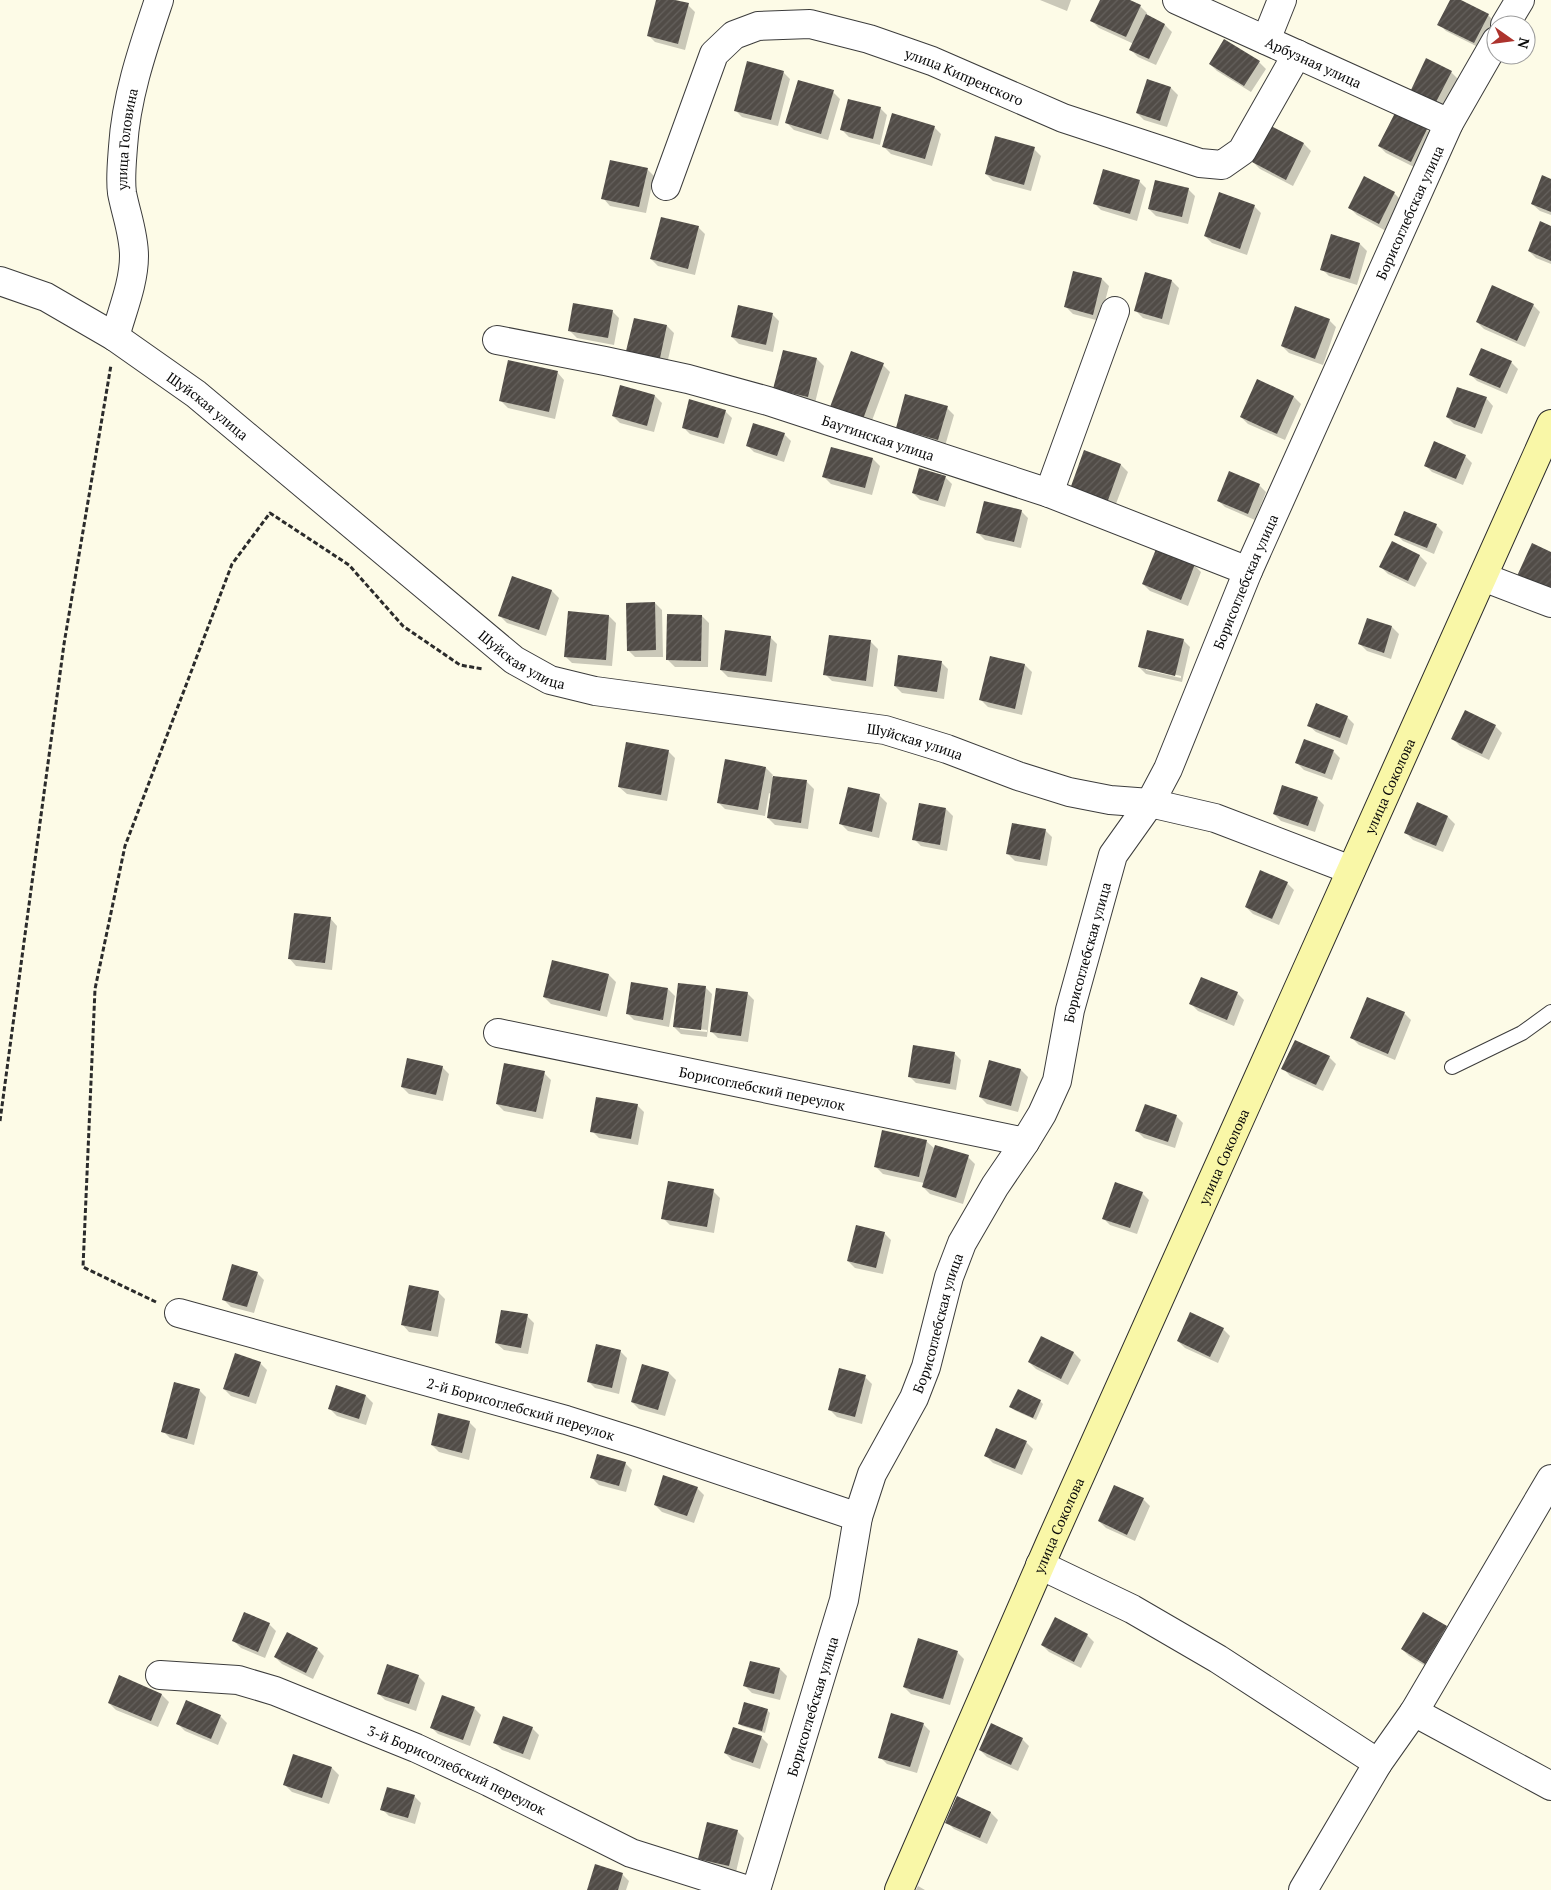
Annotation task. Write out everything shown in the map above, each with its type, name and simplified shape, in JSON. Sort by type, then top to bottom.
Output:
[{"type":"main road","name":"улица Соколова","points":[[899,1890],[1040,1564],[1551,424]]},
{"type":"street","name":"улица Головина","points":[[115,337],[130,285],[134,257],[131,228],[122,191],[123,145],[129,99],[159,0]]},
{"type":"street","name":"Арбузная улица","points":[[1177,0],[1449,123]]},
{"type":"street","points":[[1266,40],[1282,0]]},
{"type":"street","points":[[1511,15],[1520,0]]},
{"type":"street","name":"улица Кипренского","points":[[666,186],[714,54],[734,35],[758,26],[810,24],[869,39],[932,62],[1063,118],[1200,163],[1222,165],[1242,151],[1297,54]]},
{"type":"street","name":"Борисоглебская улица","points":[[756,1890],[844,1600],[858,1517],[872,1474],[914,1398],[926,1367],[949,1277],[962,1243],[995,1186],[1042,1114],[1057,1081],[1070,1010],[1113,855],[1150,803],[1168,770],[1248,570],[1449,123],[1486,58]]},
{"type":"street","name":"Шуйская улица","points":[[0,281],[46,297],[115,337],[196,394],[514,660],[550,680],[594,691],[886,730],[947,749],[1018,776],[1069,792],[1110,800],[1150,803],[1215,818],[1351,870]]},
{"type":"street","points":[[1049,492],[1115,311]]},
{"type":"street","name":"Баутинская улица","points":[[497,340],[606,360],[688,379],[768,401],[1049,492],[1248,570]]},
{"type":"street","points":[[1482,577],[1551,603]]},
{"type":"street","name":"Борисоглебский переулок","points":[[498,1033],[1025,1142]]},
{"type":"street","name":"2-й Борисоглебский переулок","points":[[179,1313],[575,1423],[858,1517]]},
{"type":"street","points":[[1303,1890],[1378,1763],[1414,1712],[1551,1479]]},
{"type":"street","points":[[1040,1564],[1132,1609],[1218,1659],[1378,1763]]},
{"type":"street","name":"3-й Борисоглебский переулок","points":[[160,1675],[238,1680],[275,1691],[424,1752],[489,1782],[631,1853],[748,1890]]},
{"type":"street","points":[[1414,1712],[1551,1786]]},
{"type":"lane","points":[[1452,1067],[1522,1033],[1551,1012]]},
{"type":"path","points":[[0,1121],[64,644],[115,337]]},
{"type":"path","points":[[179,1313],[82,1267],[95,989],[125,846],[232,564],[270,513],[349,566],[403,626],[460,665],[487,670]]},
{"type":"building","points":[[656,0],[675,0],[689,3],[678,44],[647,36]]},
{"type":"building","points":[[1100,0],[1130,0],[1141,5],[1126,37],[1090,21]]},
{"type":"building","points":[[1450,0],[1461,0],[1489,14],[1486,15],[1486,20],[1474,43],[1437,25]]},
{"type":"building","points":[[1146,14],[1165,24],[1149,59],[1129,50]]},
{"type":"building","points":[[1224,39],[1260,61],[1244,86],[1209,64]]},
{"type":"building","points":[[1426,58],[1452,71],[1436,102],[1411,90]]},
{"type":"building","points":[[747,61],[784,71],[771,120],[734,111]]},
{"type":"building","points":[[1147,79],[1171,87],[1160,121],[1136,113]]},
{"type":"building","points":[[798,80],[834,90],[821,134],[785,123]]},
{"type":"building","points":[[848,99],[881,107],[873,139],[840,130]]},
{"type":"building","points":[[892,113],[935,126],[925,159],[882,147]]},
{"type":"building","points":[[1395,113],[1427,129],[1411,162],[1378,146]]},
{"type":"building","points":[[1271,126],[1304,143],[1286,180],[1252,162]]},
{"type":"building","points":[[995,136],[1035,147],[1024,185],[985,174]]},
{"type":"building","points":[[610,160],[648,168],[639,207],[601,199]]},
{"type":"building","points":[[1103,169],[1140,180],[1130,214],[1093,204]]},
{"type":"building","points":[[1542,175],[1551,179],[1551,212],[1531,204]]},
{"type":"building","points":[[1364,176],[1395,192],[1379,224],[1348,208]]},
{"type":"building","points":[[1155,180],[1189,188],[1182,217],[1148,209]]},
{"type":"building","points":[[1219,192],[1255,205],[1240,249],[1204,236]]},
{"type":"building","points":[[661,217],[699,226],[688,269],[650,259]]},
{"type":"building","points":[[1540,221],[1551,226],[1551,261],[1528,251]]},
{"type":"building","points":[[1331,234],[1360,243],[1350,279],[1320,270]]},
{"type":"building","points":[[1073,271],[1102,278],[1093,315],[1064,307]]},
{"type":"building","points":[[1145,272],[1172,280],[1162,319],[1134,311]]},
{"type":"building","points":[[1492,285],[1534,304],[1517,341],[1476,322]]},
{"type":"building","points":[[573,303],[613,310],[608,338],[568,331]]},
{"type":"building","points":[[738,305],[773,313],[766,345],[731,337]]},
{"type":"building","points":[[1295,306],[1330,319],[1315,359],[1281,346]]},
{"type":"building","points":[[634,318],[667,325],[660,358],[626,351]]},
{"type":"building","points":[[1481,348],[1512,361],[1500,388],[1469,375]]},
{"type":"building","points":[[783,350],[817,358],[808,397],[773,389]]},
{"type":"building","points":[[851,351],[884,363],[863,419],[830,407]]},
{"type":"building","points":[[508,360],[558,371],[549,412],[499,401]]},
{"type":"building","points":[[1257,379],[1294,396],[1277,434],[1240,417]]},
{"type":"building","points":[[620,385],[655,395],[647,426],[612,416]]},
{"type":"building","points":[[1457,387],[1487,397],[1475,428],[1446,417]]},
{"type":"building","points":[[905,394],[948,406],[938,440],[896,428]]},
{"type":"building","points":[[689,399],[726,410],[718,438],[682,428]]},
{"type":"building","points":[[753,423],[785,433],[777,456],[746,446]]},
{"type":"building","points":[[1434,441],[1466,455],[1456,479],[1424,466]]},
{"type":"building","points":[[831,447],[873,458],[865,488],[822,477]]},
{"type":"building","points":[[1084,450],[1121,464],[1107,503],[1070,489]]},
{"type":"building","points":[[919,468],[946,476],[938,501],[912,493]]},
{"type":"building","points":[[1229,471],[1260,484],[1248,514],[1217,501]]},
{"type":"building","points":[[984,501],[1022,510],[1014,542],[976,533]]},
{"type":"building","points":[[1404,511],[1437,524],[1427,548],[1394,535]]},
{"type":"building","points":[[1392,541],[1420,555],[1408,581],[1379,567]]},
{"type":"building","points":[[1532,543],[1551,552],[1551,592],[1517,576]]},
{"type":"building","points":[[1156,549],[1195,564],[1181,600],[1142,584]]},
{"type":"building","points":[[512,576],[552,590],[539,630],[498,616]]},
{"type":"building","points":[[655,602],[656,650],[627,651],[626,603]]},
{"type":"building","points":[[568,611],[609,615],[606,660],[564,657]]},
{"type":"building","points":[[667,614],[702,615],[701,661],[666,660]]},
{"type":"building","points":[[1367,618],[1392,626],[1384,653],[1358,644]]},
{"type":"building","points":[[725,630],[771,636],[766,676],[720,670]]},
{"type":"building","points":[[1147,630],[1184,639],[1175,676],[1138,667]]},
{"type":"building","points":[[829,635],[871,640],[866,681],[823,675]]},
{"type":"building","points":[[898,655],[942,661],[937,692],[894,686]]},
{"type":"building","points":[[990,656],[1025,664],[1015,709],[979,700]]},
{"type":"building","points":[[1316,703],[1348,716],[1340,738],[1307,726]]},
{"type":"building","points":[[1465,710],[1496,725],[1482,754],[1451,739]]},
{"type":"building","points":[[1304,739],[1334,750],[1325,774],[1295,763]]},
{"type":"building","points":[[626,742],[669,750],[661,795],[618,787]]},
{"type":"building","points":[[725,759],[766,767],[758,810],[717,803]]},
{"type":"building","points":[[773,776],[807,780],[801,823],[767,818]]},
{"type":"building","points":[[1282,785],[1318,797],[1308,826],[1273,814]]},
{"type":"building","points":[[848,787],[880,794],[872,832],[839,824]]},
{"type":"building","points":[[1417,802],[1448,816],[1436,846],[1404,833]]},
{"type":"building","points":[[919,803],[946,808],[940,845],[912,840]]},
{"type":"building","points":[[1012,823],[1046,829],[1040,860],[1006,854]]},
{"type":"building","points":[[1260,870],[1288,882],[1272,919],[1245,907]]},
{"type":"building","points":[[294,913],[331,917],[325,963],[288,959]]},
{"type":"building","points":[[552,960],[609,974],[600,1011],[543,997]]},
{"type":"building","points":[[1201,977],[1238,992],[1227,1020],[1189,1004]]},
{"type":"building","points":[[631,982],[668,988],[663,1020],[626,1014]]},
{"type":"building","points":[[678,983],[706,986],[701,1030],[673,1027]]},
{"type":"building","points":[[716,988],[748,992],[741,1036],[710,1032]]},
{"type":"building","points":[[1367,997],[1405,1012],[1388,1054],[1350,1038]]},
{"type":"building","points":[[1295,1040],[1330,1056],[1316,1085],[1281,1069]]},
{"type":"building","points":[[913,1045],[955,1052],[950,1084],[908,1077]]},
{"type":"building","points":[[407,1058],[443,1066],[436,1095],[401,1087]]},
{"type":"building","points":[[989,1060],[1021,1069],[1011,1106],[979,1097]]},
{"type":"building","points":[[504,1063],[545,1071],[536,1112],[496,1104]]},
{"type":"building","points":[[596,1097],[638,1104],[631,1139],[590,1132]]},
{"type":"building","points":[[1145,1104],[1177,1115],[1168,1142],[1135,1131]]},
{"type":"building","points":[[882,1130],[927,1140],[919,1177],[874,1167]]},
{"type":"building","points":[[935,1145],[969,1155],[956,1198],[922,1187]]},
{"type":"building","points":[[668,1181],[714,1189],[707,1227],[661,1219]]},
{"type":"building","points":[[1115,1182],[1143,1192],[1130,1228],[1102,1219]]},
{"type":"building","points":[[856,1225],[885,1232],[876,1268],[847,1261]]},
{"type":"building","points":[[232,1264],[258,1272],[247,1307],[222,1300]]},
{"type":"building","points":[[409,1285],[439,1291],[431,1331],[401,1325]]},
{"type":"building","points":[[501,1310],[528,1314],[521,1348],[495,1343]]},
{"type":"building","points":[[1190,1312],[1224,1328],[1210,1357],[1177,1341]]},
{"type":"building","points":[[1041,1336],[1074,1352],[1061,1379],[1028,1362]]},
{"type":"building","points":[[596,1344],[621,1350],[612,1388],[587,1382]]},
{"type":"building","points":[[235,1353],[261,1362],[249,1397],[223,1389]]},
{"type":"building","points":[[642,1364],[669,1372],[658,1410],[631,1402]]},
{"type":"building","points":[[839,1368],[866,1375],[855,1417],[828,1410]]},
{"type":"building","points":[[174,1382],[200,1389],[187,1439],[161,1432]]},
{"type":"building","points":[[336,1385],[366,1395],[359,1419],[328,1409]]},
{"type":"building","points":[[1018,1389],[1041,1400],[1033,1418],[1009,1407]]},
{"type":"building","points":[[438,1413],[470,1421],[462,1453],[431,1445]]},
{"type":"building","points":[[996,1428],[1027,1441],[1015,1469],[984,1456]]},
{"type":"building","points":[[597,1454],[626,1462],[619,1486],[590,1478]]},
{"type":"building","points":[[663,1475],[698,1487],[687,1516],[654,1505]]},
{"type":"building","points":[[1114,1485],[1144,1498],[1127,1535],[1098,1521]]},
{"type":"building","points":[[244,1612],[270,1623],[258,1652],[232,1641]]},
{"type":"building","points":[[1423,1612],[1447,1626],[1425,1664],[1401,1649]]},
{"type":"building","points":[[1055,1617],[1088,1634],[1074,1662],[1041,1645]]},
{"type":"building","points":[[287,1632],[318,1648],[306,1673],[274,1657]]},
{"type":"building","points":[[918,1638],[958,1651],[943,1699],[903,1687]]},
{"type":"building","points":[[750,1661],[780,1668],[774,1694],[743,1686]]},
{"type":"building","points":[[387,1664],[419,1675],[409,1704],[377,1694]]},
{"type":"building","points":[[119,1675],[162,1694],[151,1721],[108,1703]]},
{"type":"building","points":[[442,1695],[475,1707],[463,1740],[430,1728]]},
{"type":"building","points":[[186,1700],[221,1715],[211,1739],[176,1724]]},
{"type":"building","points":[[744,1702],[768,1709],[762,1731],[738,1724]]},
{"type":"building","points":[[891,1713],[924,1723],[910,1767],[878,1758]]},
{"type":"building","points":[[503,1716],[533,1727],[523,1754],[493,1743]]},
{"type":"building","points":[[991,1723],[1023,1738],[1011,1765],[979,1750]]},
{"type":"building","points":[[733,1727],[762,1736],[753,1763],[724,1753]]},
{"type":"building","points":[[293,1754],[332,1767],[322,1798],[283,1785]]},
{"type":"building","points":[[387,1787],[415,1795],[408,1818],[380,1810]]},
{"type":"building","points":[[957,1796],[991,1812],[980,1838],[945,1823]]},
{"type":"building","points":[[707,1822],[738,1830],[729,1866],[698,1859]]},
{"type":"building","points":[[595,1864],[623,1873],[618,1890],[587,1890]]}]
